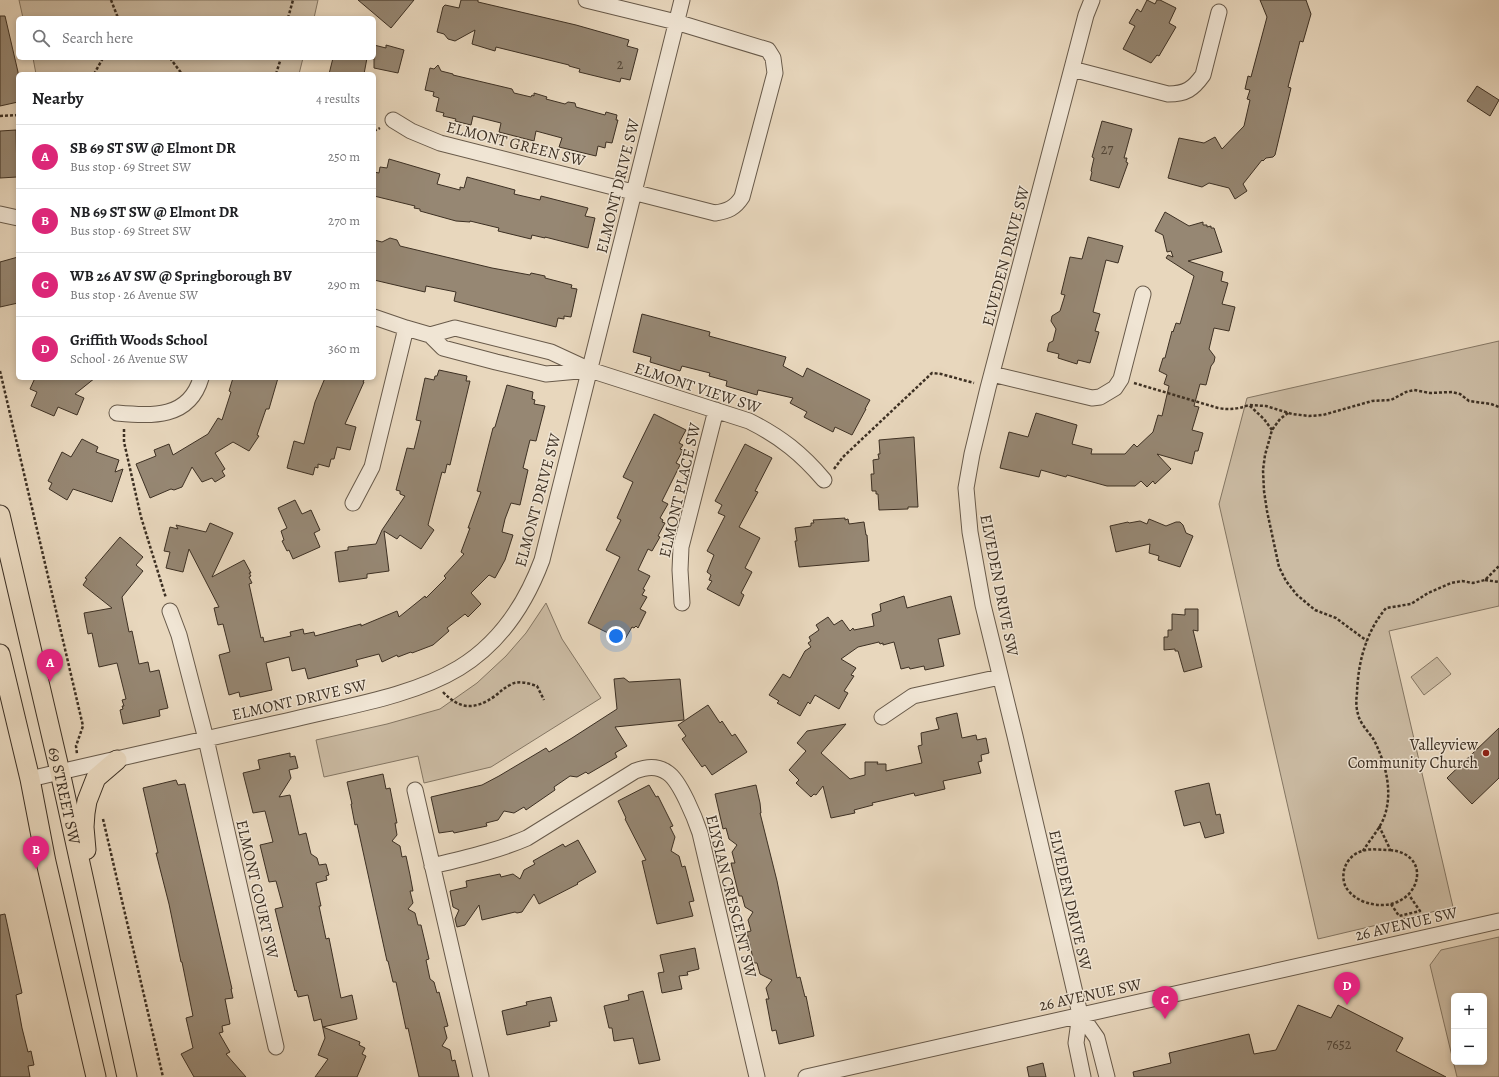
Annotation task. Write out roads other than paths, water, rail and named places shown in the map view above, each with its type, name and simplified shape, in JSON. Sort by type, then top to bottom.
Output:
[{"type":"main road","name":"69 STREET SW","points":[[0,515],[60,772],[127,1077]]},
{"type":"main road","name":"69 STREET SW","points":[[0,654],[30,779],[46,862],[96,1077]]},
{"type":"main road","points":[[93,927],[84,827],[85,814],[87,801],[96,778],[117,760]]},
{"type":"street","points":[[586,0],[676,22]]},
{"type":"street","name":"ELMONT DRIVE SW","points":[[30,779],[368,701],[416,687],[460,667],[480,652],[497,636],[517,612],[531,587],[542,560],[682,0]]},
{"type":"street","name":"ELVEDEN DRIVE SW","points":[[1080,1014],[976,573],[969,526],[966,488],[972,454],[992,374],[1086,15],[1092,0]]},
{"type":"street","points":[[1072,69],[1168,94],[1179,94],[1187,91],[1198,83],[1203,74],[1219,12]]},
{"type":"street","name":"ELMONT GREEN SW","points":[[393,120],[410,132],[440,143],[715,213],[730,210],[738,204],[742,197],[775,73],[773,58],[768,50],[676,22]]},
{"type":"street","points":[[0,215],[16,218]]},
{"type":"street","points":[[992,374],[1092,398],[1100,397],[1115,388],[1121,379],[1143,294]]},
{"type":"street","points":[[376,318],[430,335],[443,348],[496,362],[546,374],[590,370]]},
{"type":"street","points":[[352,503],[372,467],[406,328]]},
{"type":"street","name":"ELMONT VIEW SW","points":[[430,335],[454,328],[551,352],[590,370],[750,421],[780,438],[807,460],[824,480]]},
{"type":"street","points":[[496,362],[502,339]]},
{"type":"street","points":[[120,414],[141,416],[178,409],[188,401],[198,388],[200,380]]},
{"type":"street","name":"ELMONT PLACE SW","points":[[682,602],[680,570],[681,547],[716,410]]},
{"type":"street","name":"ELMONT COURT SW","points":[[170,611],[179,635],[206,739],[276,1047]]},
{"type":"street","points":[[882,717],[913,696],[1000,677]]},
{"type":"street","name":"ELYSIAN CRESCENT SW","points":[[432,866],[509,846],[527,838],[635,771],[651,767],[658,768],[669,774],[683,794],[700,833],[757,1077]]},
{"type":"street","points":[[415,790],[480,1077]]},
{"type":"street","name":"26 AVENUE SW","points":[[806,1077],[1080,1014],[1244,979],[1499,921]]},
{"type":"street","points":[[1080,1014],[1076,1043],[1083,1077]]},
{"type":"street","points":[[1080,1014],[1097,1038],[1107,1077]]},
{"type":"place","name":"SB 69 ST SW @ Elmont DR","points":[[50,682]]},
{"type":"place","name":"Valleyview Community Church","points":[[1486,753]]},
{"type":"place","name":"NB 69 ST SW @ Elmont DR","points":[[36,869]]},
{"type":"place","name":"Griffith Woods School","points":[[1347,1005]]},
{"type":"place","name":"WB 26 AV SW @ Springborough BV","points":[[1165,1019]]}]
